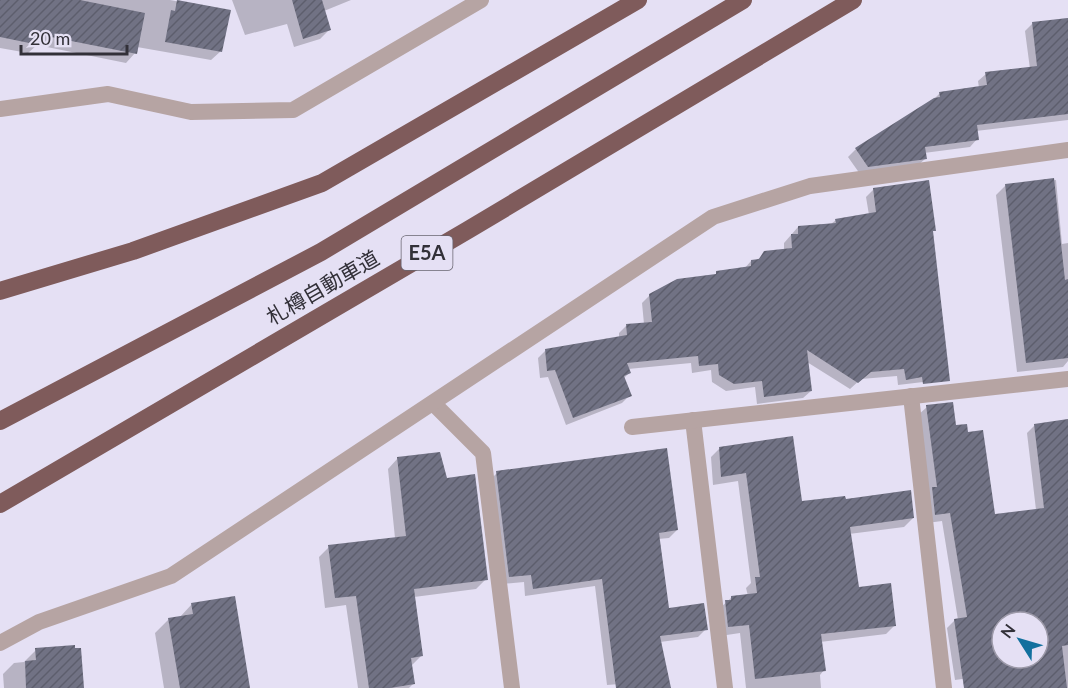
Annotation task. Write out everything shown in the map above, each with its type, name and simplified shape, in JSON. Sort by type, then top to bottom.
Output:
[{"type":"highway","points":[[0,291],[133,251],[322,183],[638,0]]},
{"type":"highway","name":"札樽自動車道","points":[[0,421],[321,252],[743,0]]},
{"type":"highway","name":"札樽自動車道","points":[[0,504],[447,242],[853,0]]},
{"type":"street","points":[[0,108],[108,94],[191,112],[293,110],[481,0]]},
{"type":"street","points":[[0,643],[39,622],[171,576],[713,217],[810,186],[1068,150]]},
{"type":"street","points":[[633,427],[1068,379]]},
{"type":"street","points":[[911,396],[944,688]]},
{"type":"street","points":[[433,402],[483,453],[512,688]]},
{"type":"street","points":[[693,420],[725,688]]},
{"type":"building","points":[[0,0],[80,0],[145,13],[137,54],[41,35],[39,45],[0,37]]},
{"type":"building","points":[[177,0],[231,10],[222,52],[165,42],[171,10],[175,11]]},
{"type":"building","points":[[292,0],[322,0],[331,30],[303,39]]},
{"type":"building","points":[[1068,18],[1068,114],[977,125],[979,140],[925,147],[927,159],[868,167],[855,148],[934,98],[940,97],[939,92],[987,85],[985,72],[1037,66],[1032,22]]},
{"type":"building","points":[[1054,178],[1065,280],[1068,279],[1068,358],[1026,363],[1005,184]]},
{"type":"building","points":[[929,180],[950,381],[923,384],[922,377],[906,380],[904,369],[871,372],[858,383],[807,350],[812,391],[764,397],[762,381],[734,384],[719,375],[718,364],[699,366],[698,356],[627,363],[631,373],[624,376],[632,396],[573,418],[555,370],[547,371],[545,349],[627,335],[626,324],[652,322],[649,294],[677,279],[716,274],[716,271],[751,266],[751,260],[759,259],[764,251],[792,248],[791,234],[798,234],[798,226],[836,223],[835,219],[876,212],[873,188]]},
{"type":"building","points":[[953,402],[956,425],[967,424],[968,432],[983,430],[995,514],[1044,508],[1034,424],[1068,419],[1068,645],[1062,646],[1067,688],[964,688],[954,619],[967,617],[950,513],[935,515],[932,487],[937,487],[926,405]]},
{"type":"building","points":[[793,436],[802,501],[845,496],[846,499],[911,490],[914,518],[850,527],[859,587],[891,583],[896,626],[821,634],[826,671],[755,679],[749,625],[728,627],[725,600],[731,600],[731,596],[757,593],[755,577],[760,577],[746,473],[721,477],[719,447]]},
{"type":"building","points":[[667,448],[678,530],[659,533],[669,608],[704,603],[708,630],[660,636],[671,688],[616,688],[602,579],[533,589],[531,575],[509,577],[496,471]]},
{"type":"building","points":[[440,452],[447,478],[475,474],[488,580],[414,589],[423,656],[411,658],[415,684],[390,688],[369,688],[356,596],[335,598],[328,545],[406,536],[397,457]]},
{"type":"building","points":[[235,596],[250,688],[180,688],[168,618],[193,614],[191,603]]},
{"type":"building","points":[[75,645],[75,648],[81,648],[84,688],[26,688],[25,661],[36,660],[35,648]]}]
